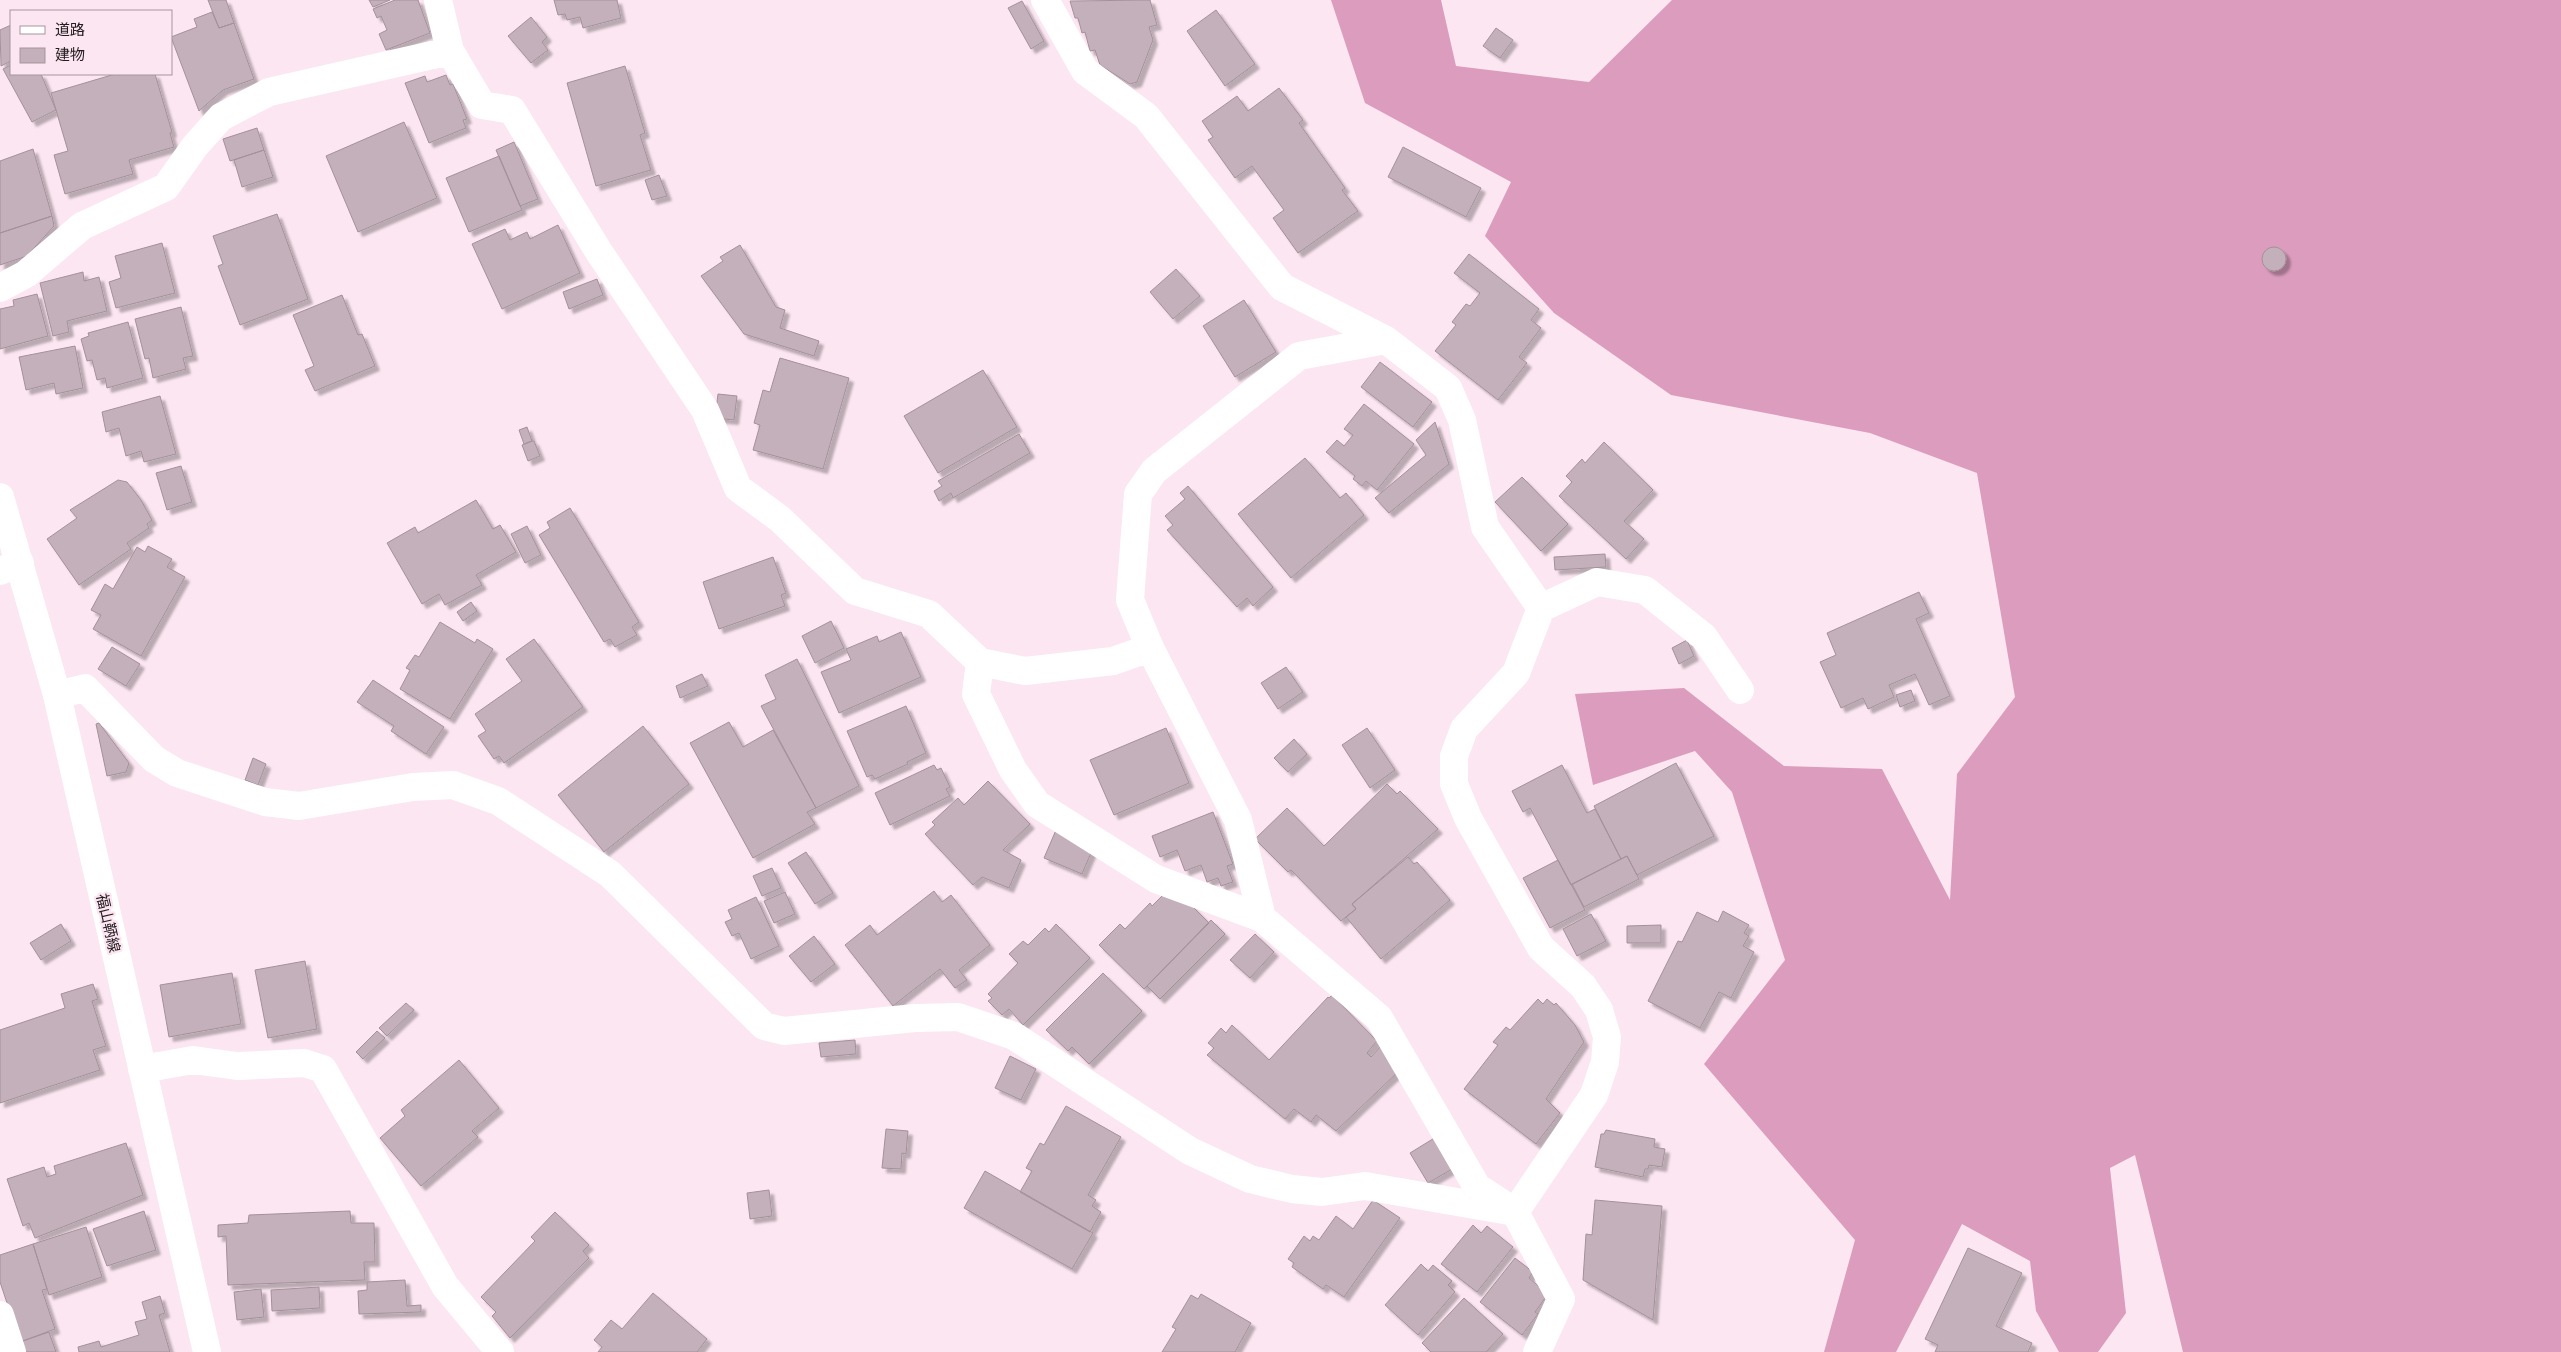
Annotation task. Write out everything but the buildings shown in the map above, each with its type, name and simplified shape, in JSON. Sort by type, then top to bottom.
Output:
[{"type":"street","points":[[438,0],[450,51],[482,105],[512,110],[599,252],[705,410],[738,488],[780,519],[854,591],[929,614],[980,662],[1025,671],[1113,661],[1150,648]]},
{"type":"street","points":[[1045,0],[1085,71],[1146,116],[1282,287],[1386,340],[1448,388],[1462,420],[1486,527],[1542,608]]},
{"type":"street","points":[[0,288],[26,274],[82,226],[166,186],[195,146],[221,117],[269,92],[450,51]]},
{"type":"street","points":[[1262,918],[1238,820],[1150,648],[1130,600],[1138,494],[1154,471],[1299,356],[1386,340]]},
{"type":"street","name":"福山鞆線","points":[[0,497],[10,567],[57,695],[207,1352]]},
{"type":"street","points":[[1515,1212],[1594,1095],[1605,1062],[1607,1037],[1599,1010],[1583,986],[1541,948],[1468,818],[1454,784],[1454,756],[1464,729],[1516,673],[1542,608],[1597,582],[1645,590],[1704,637],[1740,690]]},
{"type":"street","points":[[980,662],[976,694],[1014,770],[1037,804],[1156,879],[1262,918],[1379,1018],[1477,1187],[1515,1212],[1561,1298],[1537,1352]]},
{"type":"street","points":[[57,695],[85,688],[154,759],[177,773],[265,802],[299,806],[413,787],[453,785],[498,801],[610,874],[764,1026],[784,1030],[915,1018],[958,1017],[1014,1036],[1190,1151],[1250,1178],[1292,1189],[1322,1192],[1365,1186],[1515,1212]]},
{"type":"street","points":[[142,1070],[193,1060],[237,1066],[304,1063],[323,1069],[445,1286],[500,1352]]},
{"type":"street","points":[[0,1315],[12,1352]]},
{"type":"shaded area","points":[[1331,0],[1441,0],[1456,66],[1589,82],[1672,0],[2561,0],[2561,1352],[2183,1352],[2135,1155],[2110,1168],[2126,1313],[2098,1352],[2059,1352],[2036,1311],[2030,1261],[1962,1224],[1896,1352],[1824,1352],[1855,1240],[1704,1064],[1785,960],[1732,792],[1695,751],[1593,785],[1575,694],[1684,688],[1784,766],[1882,769],[1950,900],[1957,774],[2015,697],[1977,473],[1870,433],[1671,395],[1554,313],[1485,236],[1511,182],[1365,103]]}]
